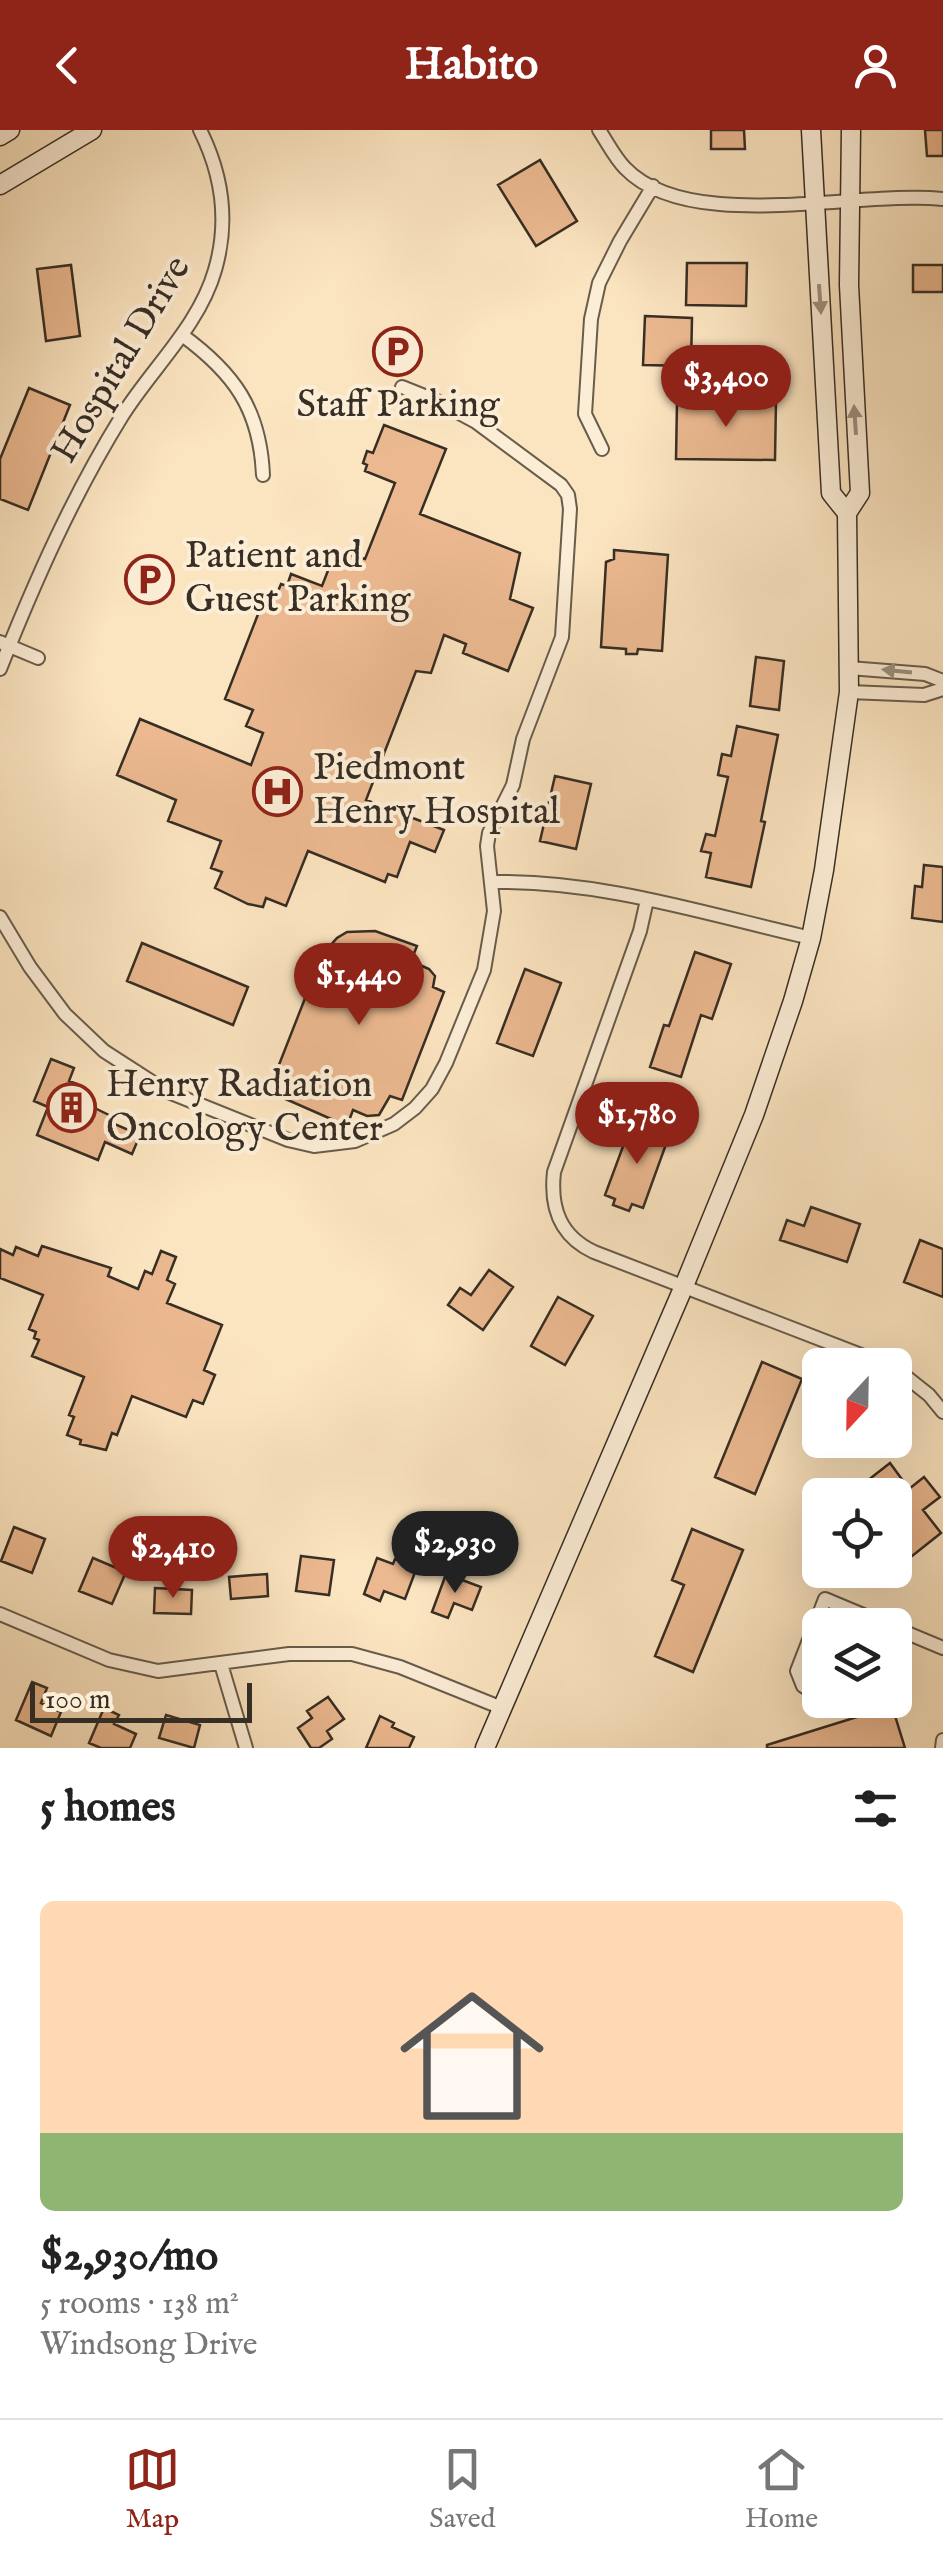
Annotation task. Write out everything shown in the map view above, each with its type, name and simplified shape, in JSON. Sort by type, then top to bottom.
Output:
[{"type":"street","points":[[0,136],[10,130]]},
{"type":"street","points":[[0,185],[92,130]]},
{"type":"street","name":"Hospital Drive","points":[[0,669],[5,644],[75,497],[133,398],[182,335],[214,274],[222,224],[218,180],[200,130]]},
{"type":"street","points":[[599,130],[626,170],[685,199],[729,206],[907,195],[943,199]]},
{"type":"street","points":[[812,130],[830,493],[847,513]]},
{"type":"street","points":[[484,1748],[754,1115],[811,938],[838,787],[849,692],[847,513],[860,493],[852,359],[851,130]]},
{"type":"street","points":[[602,449],[585,414],[591,319],[599,283],[654,186]]},
{"type":"street","points":[[182,335],[220,365],[239,390],[254,422],[263,475]]},
{"type":"street","points":[[0,917],[65,1014],[123,1066],[166,1091],[288,1140],[314,1146],[335,1145],[375,1134],[394,1124],[432,1089],[484,970],[492,931],[489,833],[513,785],[524,739],[562,637],[570,509],[568,495],[561,485],[476,422],[402,387]]},
{"type":"street","points":[[5,644],[38,658]]},
{"type":"street","points":[[849,668],[925,674],[943,681]]},
{"type":"street","points":[[849,692],[924,696],[943,689]]},
{"type":"street","points":[[493,882],[563,884],[811,938]]},
{"type":"street","points":[[647,900],[640,930],[560,1154],[552,1201],[561,1224],[582,1245],[841,1348]]},
{"type":"street","points":[[912,1382],[943,1412]]},
{"type":"street","points":[[822,1608],[825,1599],[845,1608]]},
{"type":"street","points":[[0,1614],[109,1660],[158,1671],[289,1654],[352,1654],[400,1667],[502,1708]]},
{"type":"street","points":[[912,1634],[942,1644]]},
{"type":"street","points":[[802,1658],[797,1671],[802,1684]]},
{"type":"street","points":[[220,1664],[246,1748]]},
{"type":"street","points":[[942,1748],[943,1740]]},
{"type":"building","points":[[711,130],[744,130],[745,149],[711,149]]},
{"type":"building","points":[[925,130],[943,130],[943,156],[927,156]]},
{"type":"building","points":[[540,160],[577,221],[536,246],[498,185]]},
{"type":"building","points":[[687,263],[747,263],[746,306],[686,305]]},
{"type":"building","points":[[71,265],[80,336],[46,341],[37,269]]},
{"type":"building","points":[[913,265],[943,265],[943,292],[913,292]]},
{"type":"building","points":[[645,316],[692,318],[691,366],[643,365]]},
{"type":"building","points":[[29,388],[70,405],[28,510],[0,499],[0,459]]},
{"type":"building","points":[[776,400],[775,460],[676,459],[677,402]]},
{"type":"building","points":[[384,425],[446,449],[420,514],[520,553],[510,599],[533,608],[508,671],[463,653],[466,644],[444,635],[431,673],[416,671],[366,800],[444,830],[435,852],[410,842],[397,877],[388,874],[385,882],[308,851],[286,906],[266,898],[263,907],[248,904],[215,888],[222,872],[211,868],[221,841],[168,821],[176,800],[117,775],[140,719],[251,765],[263,733],[246,726],[253,710],[225,699],[262,604],[271,608],[281,584],[287,586],[291,574],[322,586],[329,568],[338,559],[346,554],[365,559],[395,483],[365,471],[367,465],[363,463],[367,451],[373,453]]},
{"type":"building","points":[[614,550],[668,555],[662,651],[638,649],[637,654],[626,654],[626,649],[601,647],[606,562],[614,559]]},
{"type":"building","points":[[756,657],[784,661],[779,710],[750,706]]},
{"type":"building","points":[[737,726],[778,735],[751,887],[706,877],[711,853],[701,851],[706,834],[715,836],[728,777],[718,775],[722,754],[731,756]]},
{"type":"building","points":[[555,776],[591,784],[576,849],[540,841]]},
{"type":"building","points":[[924,865],[943,867],[943,922],[912,918],[915,886],[922,887]]},
{"type":"building","points":[[375,931],[417,946],[411,961],[429,969],[435,976],[433,987],[444,992],[402,1100],[390,1096],[379,1115],[367,1116],[353,1110],[347,1126],[281,1097],[285,1085],[273,1080],[322,955],[347,932]]},
{"type":"building","points":[[142,943],[248,987],[233,1025],[127,981]]},
{"type":"building","points":[[695,952],[731,964],[712,1019],[701,1015],[681,1077],[650,1067]]},
{"type":"building","points":[[525,969],[561,983],[533,1056],[497,1043]]},
{"type":"building","name":"Henry Radiation Oncology Center","points":[[51,1059],[74,1068],[69,1081],[77,1084],[72,1097],[115,1118],[112,1123],[140,1135],[132,1154],[105,1142],[98,1160],[37,1135],[48,1107],[34,1101]]},
{"type":"building","points":[[632,1122],[669,1136],[643,1208],[632,1204],[629,1211],[613,1205],[615,1199],[605,1195]]},
{"type":"building","points":[[811,1207],[860,1224],[847,1262],[780,1240],[787,1220],[804,1226]]},
{"type":"building","points":[[920,1240],[943,1249],[943,1297],[904,1282]]},
{"type":"building","points":[[42,1246],[111,1268],[108,1276],[138,1289],[145,1271],[152,1274],[161,1251],[176,1257],[167,1280],[175,1284],[167,1303],[222,1325],[204,1370],[215,1375],[203,1404],[193,1400],[186,1417],[132,1396],[117,1435],[112,1433],[106,1450],[80,1444],[81,1440],[67,1435],[74,1417],[69,1415],[84,1377],[32,1356],[39,1340],[34,1338],[36,1332],[29,1329],[43,1295],[0,1278],[0,1249],[13,1255],[16,1247],[38,1256]]},
{"type":"building","points":[[489,1270],[513,1287],[483,1330],[448,1305],[460,1288],[471,1295]]},
{"type":"building","points":[[558,1297],[593,1316],[565,1365],[531,1346]]},
{"type":"building","points":[[762,1362],[802,1379],[755,1494],[715,1477]]},
{"type":"building","points":[[890,1463],[901,1478],[871,1478]]},
{"type":"building","points":[[924,1477],[940,1497],[923,1510],[941,1533],[912,1556],[912,1487]]},
{"type":"building","points":[[14,1527],[45,1539],[32,1573],[1,1561]]},
{"type":"building","points":[[692,1529],[743,1550],[693,1672],[655,1656],[684,1585],[672,1580]]},
{"type":"building","points":[[301,1556],[334,1560],[329,1595],[296,1591]]},
{"type":"building","points":[[93,1558],[126,1572],[112,1604],[79,1591]]},
{"type":"building","points":[[377,1558],[417,1567],[405,1599],[384,1591],[380,1601],[364,1594]]},
{"type":"building","points":[[267,1574],[268,1596],[231,1599],[229,1577]]},
{"type":"building","points":[[446,1574],[481,1587],[472,1610],[454,1603],[448,1618],[432,1612]]},
{"type":"building","points":[[155,1588],[192,1590],[191,1614],[154,1613]]},
{"type":"building","points":[[32,1682],[47,1688],[41,1703],[61,1712],[51,1736],[16,1720]]},
{"type":"building","points":[[328,1697],[344,1719],[327,1731],[332,1739],[319,1748],[311,1748],[298,1728],[312,1718],[307,1711]]},
{"type":"building","points":[[104,1708],[119,1715],[114,1724],[136,1734],[130,1748],[101,1748],[89,1743]]},
{"type":"building","points":[[166,1715],[200,1725],[194,1748],[159,1738]]},
{"type":"building","points":[[380,1716],[394,1723],[392,1727],[414,1737],[409,1748],[366,1748]]},
{"type":"building","points":[[854,1718],[896,1718],[905,1748],[767,1748]]},
{"type":"place","name":"Staff Parking","points":[[398,352]]},
{"type":"place","name":"Patient and Guest Parking","points":[[150,579]]},
{"type":"place","name":"Piedmont Henry Hospital","points":[[278,791]]},
{"type":"place","name":"Henry Radiation Oncology Center","points":[[71,1108]]}]
